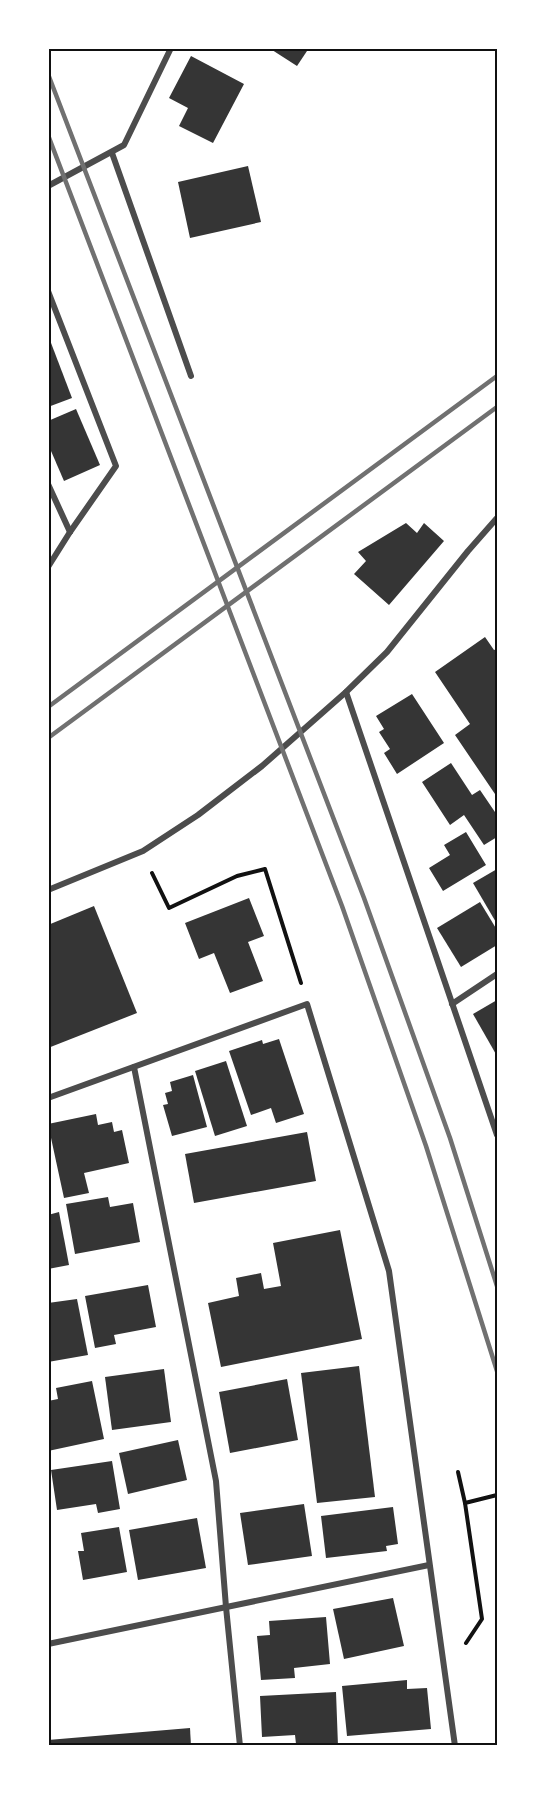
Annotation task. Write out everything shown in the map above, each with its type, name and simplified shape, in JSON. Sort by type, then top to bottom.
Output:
[{"type":"street","points":[[48,186],[124,146],[171,48]]},
{"type":"street","points":[[112,153],[191,376]]},
{"type":"street","points":[[48,291],[116,466],[48,567]]},
{"type":"street","points":[[48,484],[70,532]]},
{"type":"street","points":[[48,890],[143,851],[198,816],[262,766],[346,692],[387,652],[468,551],[497,519]]},
{"type":"street","points":[[346,692],[497,1135]]},
{"type":"street","points":[[452,1004],[497,974]]},
{"type":"street","points":[[48,1098],[307,1004],[388,1272],[455,1746]]},
{"type":"street","points":[[134,1067],[216,1481],[240,1746]]},
{"type":"street","points":[[48,1635],[49,1643],[429,1565]]},
{"type":"path","points":[[150,869],[170,908],[237,876],[265,868],[307,1004]]},
{"type":"path","points":[[458,1472],[465,1503],[482,1619]]},
{"type":"path","points":[[465,1503],[497,1495]]},
{"type":"building","points":[[269,48],[309,48],[297,66]]},
{"type":"building","points":[[191,56],[244,84],[213,143],[179,126],[188,108],[169,98]]},
{"type":"building","points":[[248,166],[261,222],[190,238],[178,182]]},
{"type":"building","points":[[48,335],[72,398],[48,407]]},
{"type":"building","points":[[76,409],[100,465],[64,481],[48,444],[48,421]]},
{"type":"building","points":[[406,523],[417,533],[424,523],[444,541],[389,605],[354,574],[366,561],[358,552]]},
{"type":"building","points":[[485,637],[494,650],[497,649],[497,793],[495,794],[455,735],[470,724],[435,672]]},
{"type":"building","points":[[412,694],[444,743],[397,774],[384,753],[390,749],[379,732],[384,729],[376,716]]},
{"type":"building","points":[[451,763],[472,795],[480,790],[497,815],[497,837],[484,845],[464,815],[450,825],[422,782]]},
{"type":"building","points":[[466,832],[486,865],[443,891],[429,868],[450,855],[444,845]]},
{"type":"building","points":[[497,869],[497,924],[473,883]]},
{"type":"building","points":[[249,898],[264,936],[248,942],[263,981],[230,993],[214,953],[199,959],[185,923]]},
{"type":"building","points":[[480,902],[497,930],[497,945],[461,967],[437,928]]},
{"type":"building","points":[[94,906],[137,1013],[48,1048],[48,925]]},
{"type":"building","points":[[497,1000],[497,1056],[473,1014]]},
{"type":"building","points":[[279,1039],[304,1114],[276,1123],[271,1108],[251,1115],[229,1051],[262,1040],[263,1044]]},
{"type":"building","points":[[226,1061],[247,1126],[215,1136],[195,1071]]},
{"type":"building","points":[[193,1075],[207,1127],[172,1136],[163,1105],[168,1104],[165,1093],[172,1091],[170,1082]]},
{"type":"building","points":[[96,1114],[98,1125],[112,1122],[114,1132],[122,1130],[129,1163],[84,1173],[89,1193],[64,1198],[48,1124]]},
{"type":"building","points":[[307,1132],[316,1181],[194,1203],[185,1154]]},
{"type":"building","points":[[108,1197],[110,1207],[133,1203],[140,1242],[75,1254],[66,1204]]},
{"type":"building","points":[[59,1212],[69,1265],[48,1269],[48,1215]]},
{"type":"building","points":[[340,1230],[362,1339],[221,1367],[208,1303],[239,1296],[236,1278],[261,1273],[264,1289],[281,1286],[273,1243]]},
{"type":"building","points":[[148,1285],[156,1327],[114,1335],[116,1344],[95,1348],[85,1296]]},
{"type":"building","points":[[77,1299],[88,1355],[48,1362],[48,1303]]},
{"type":"building","points":[[359,1366],[375,1497],[317,1503],[301,1373]]},
{"type":"building","points":[[164,1369],[171,1422],[112,1430],[105,1377]]},
{"type":"building","points":[[287,1379],[298,1440],[230,1453],[219,1392]]},
{"type":"building","points":[[92,1381],[104,1439],[48,1451],[48,1401],[58,1399],[56,1388]]},
{"type":"building","points":[[178,1440],[187,1480],[128,1494],[119,1453]]},
{"type":"building","points":[[112,1461],[120,1509],[98,1513],[96,1504],[57,1510],[51,1470]]},
{"type":"building","points":[[304,1504],[312,1556],[248,1565],[240,1513]]},
{"type":"building","points":[[393,1507],[398,1544],[386,1546],[387,1551],[326,1558],[321,1516]]},
{"type":"building","points":[[197,1518],[206,1568],[138,1580],[129,1530]]},
{"type":"building","points":[[119,1527],[127,1572],[83,1580],[78,1551],[84,1551],[81,1533]]},
{"type":"building","points":[[393,1598],[404,1646],[344,1659],[333,1609]]},
{"type":"building","points":[[326,1617],[330,1664],[294,1668],[295,1678],[261,1680],[257,1636],[270,1635],[269,1621]]},
{"type":"building","points":[[407,1680],[407,1689],[427,1688],[431,1729],[347,1736],[342,1686]]},
{"type":"building","points":[[336,1692],[338,1746],[296,1744],[295,1735],[262,1737],[260,1696]]},
{"type":"building","points":[[190,1728],[191,1746],[48,1746],[48,1740]]},
{"type":"railway","points":[[48,74],[364,898],[450,1138],[497,1286]]},
{"type":"railway","points":[[48,135],[342,906],[426,1146],[497,1371]]},
{"type":"railway","points":[[48,707],[497,376]]},
{"type":"railway","points":[[48,738],[497,407]]}]
